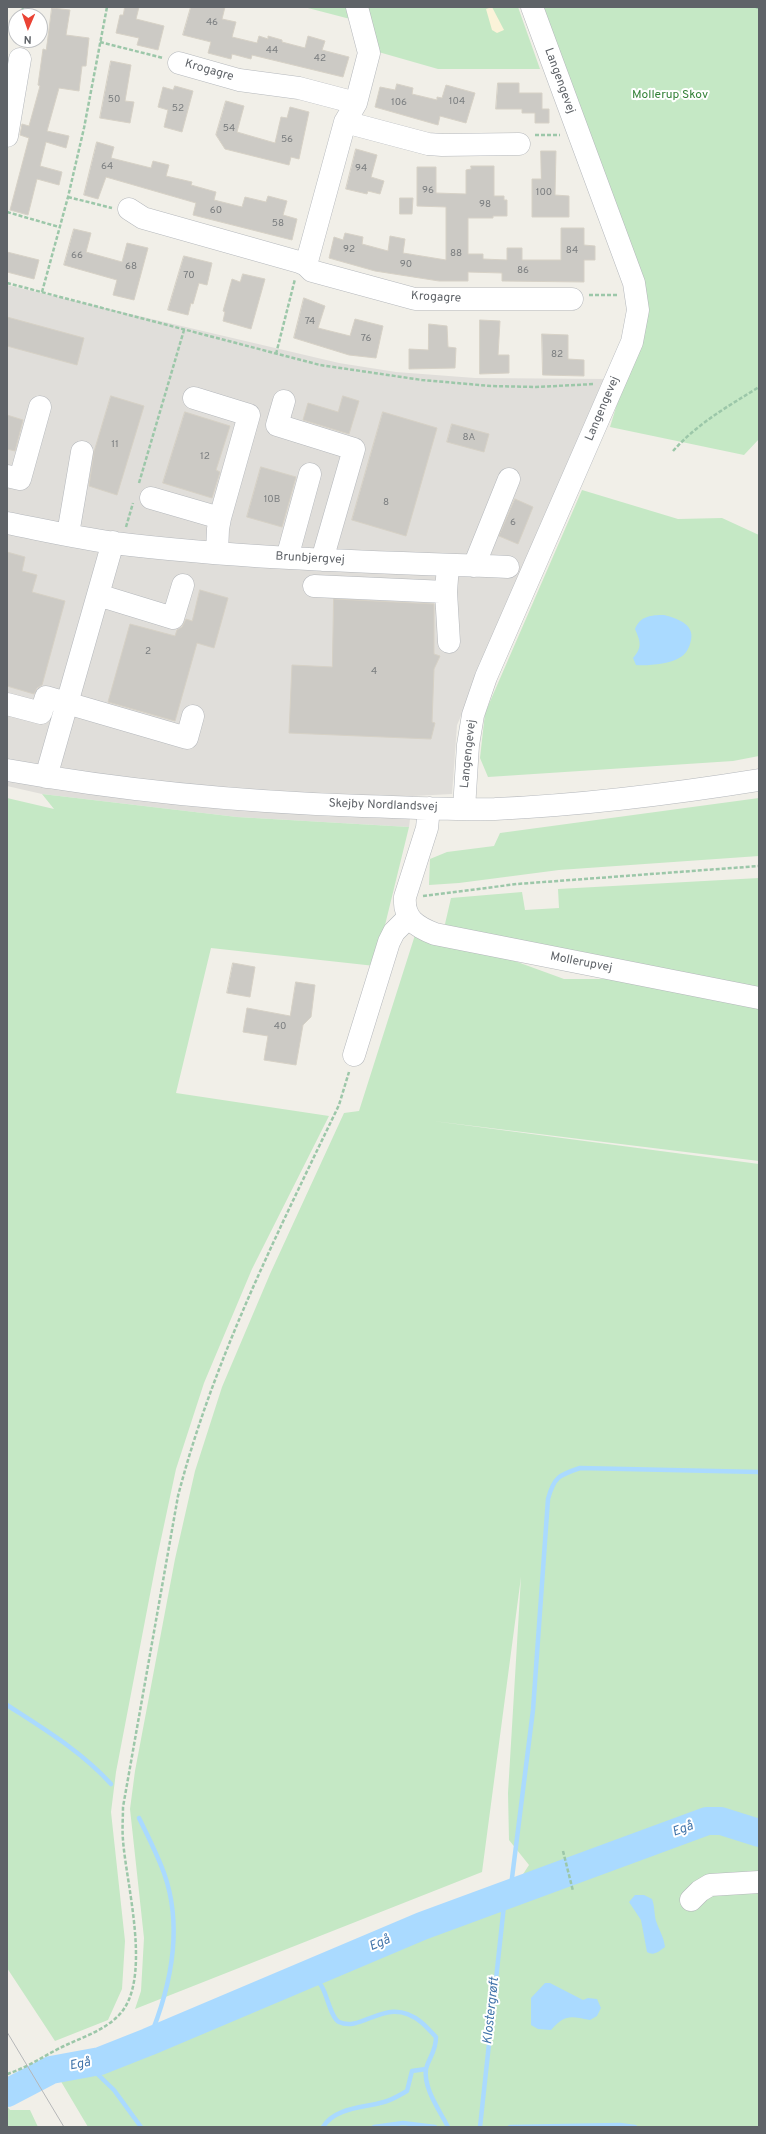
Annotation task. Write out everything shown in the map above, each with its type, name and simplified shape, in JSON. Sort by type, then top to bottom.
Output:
[{"type":"street","points":[[303,264],[345,122],[356,103],[369,53],[357,7]]},
{"type":"street","name":"Langengevej","points":[[464,809],[468,745],[473,714],[486,677],[632,342],[638,310],[634,283],[532,7]]},
{"type":"street","points":[[7,136],[20,59]]},
{"type":"street","name":"Krogagre","points":[[178,63],[238,80],[299,88],[356,103]]},
{"type":"street","points":[[345,122],[428,144],[519,144]]},
{"type":"street","name":"Krogagre","points":[[129,209],[143,218],[303,264],[312,271],[415,298],[572,299]]},
{"type":"street","points":[[194,398],[249,415],[220,518],[217,553]]},
{"type":"street","points":[[284,401],[277,426],[354,449],[322,560]]},
{"type":"street","points":[[7,476],[20,479],[40,407]]},
{"type":"street","points":[[68,534],[82,452]]},
{"type":"street","points":[[287,558],[310,474]]},
{"type":"street","points":[[474,566],[509,479]]},
{"type":"street","points":[[141,495],[220,518]]},
{"type":"street","name":"Brunbjergvej","points":[[7,523],[118,543],[217,553],[322,560],[508,567]]},
{"type":"street","points":[[46,777],[98,595],[118,543]]},
{"type":"street","points":[[448,564],[446,592],[449,642]]},
{"type":"street","points":[[98,595],[173,618],[182,584]]},
{"type":"street","points":[[314,586],[446,592]]},
{"type":"street","points":[[7,704],[41,713],[46,697],[186,738],[193,716]]},
{"type":"street","name":"Skejby Nordlandsvej","points":[[7,770],[124,789],[191,795],[317,804],[464,809],[530,807],[608,800],[759,780]]},
{"type":"street","points":[[354,1056],[389,942],[407,908],[427,828],[428,808]]},
{"type":"street","name":"Mollerupvej","points":[[407,908],[418,927],[435,934],[759,998]]},
{"type":"street","points":[[690,1900],[710,1884],[759,1882]]},
{"type":"path","points":[[42,292],[68,196],[84,128],[107,7]]},
{"type":"path","points":[[100,42],[178,63]]},
{"type":"path","points":[[519,144],[519,135],[579,135]]},
{"type":"path","points":[[68,196],[115,209],[129,209]]},
{"type":"path","points":[[7,212],[59,227]]},
{"type":"path","points":[[276,354],[303,264]]},
{"type":"path","points":[[7,283],[320,365],[422,380],[491,386],[536,387],[615,383]]},
{"type":"path","points":[[572,299],[574,295],[636,296]]},
{"type":"path","points":[[118,543],[141,495],[184,330]]},
{"type":"path","points":[[673,451],[690,432],[759,387]]},
{"type":"path","points":[[407,908],[432,896],[517,884],[759,866]]},
{"type":"path","points":[[7,2074],[107,2025],[126,2006],[132,1989],[135,1971],[136,1937],[123,1840],[123,1807],[178,1496],[189,1452],[241,1316],[339,1105],[354,1056]]},
{"type":"path","points":[[563,1851],[573,1891]]},
{"type":"shaded area","points":[[7,285],[339,363],[396,372],[475,378],[609,379],[457,725],[452,794],[413,796],[409,827],[237,817],[42,794],[7,786]]},
{"type":"green space","points":[[304,7],[351,7],[354,20]]},
{"type":"green space","points":[[363,7],[518,7],[540,69],[438,69],[375,51]]},
{"type":"green space","name":"Mollerup Skov","points":[[542,7],[759,7],[759,439],[744,455],[610,427],[645,312]]},
{"type":"green space","points":[[582,490],[678,519],[722,518],[759,535],[759,756],[733,761],[488,777],[480,758],[485,713]]},
{"type":"green space","points":[[42,794],[237,817],[409,827],[375,966],[211,948],[176,1093],[329,1116],[252,1269],[204,1383],[176,1469],[157,1558],[116,1772],[111,1812],[125,1941],[122,1989],[108,2020],[55,2041],[7,1968],[7,798],[54,809]]},
{"type":"green space","points":[[759,798],[759,856],[559,870],[459,883],[429,885],[430,859],[447,852],[494,846],[500,833]]},
{"type":"green space","points":[[759,878],[759,988],[448,928],[445,924],[451,898],[522,892],[525,910],[559,908],[558,889]]},
{"type":"green space","points":[[415,935],[501,956],[564,979],[629,979],[759,1006],[759,1161],[433,1121],[759,1164],[759,1472],[678,1471],[759,1473],[759,2127],[88,2127],[53,2068],[118,2050],[220,2003],[330,1958],[505,1892],[510,1894],[529,1865],[509,1840],[508,1793],[521,1577],[482,1872],[135,2009],[141,1991],[144,1938],[130,1809],[135,1771],[175,1559],[195,1471],[222,1387],[270,1274],[344,1113],[359,1111]]},
{"type":"green space","points":[[7,2106],[10,2110],[30,2110],[38,2127],[7,2127]]},
{"type":"sand","points":[[492,7],[504,30],[497,33],[492,30],[486,9]]},
{"type":"water","points":[[664,615],[681,621],[689,628],[692,637],[685,654],[670,662],[652,665],[636,665],[633,658],[638,651],[640,644],[635,629],[637,625],[646,617]]},
{"type":"water","points":[[635,1895],[644,1895],[652,1899],[656,1921],[663,1937],[665,1947],[656,1953],[652,1954],[647,1952],[641,1920],[629,1902]]},
{"type":"water","points":[[545,1983],[550,1983],[583,2000],[588,1998],[597,1999],[601,2008],[597,2016],[590,2020],[573,2017],[564,2019],[551,2030],[538,2029],[531,2025],[531,1998]]},
{"type":"building","points":[[125,7],[139,7],[136,19],[164,26],[158,50],[137,45],[139,38],[116,33],[120,15],[123,15]]},
{"type":"building","points":[[191,7],[225,7],[222,19],[236,22],[232,37],[257,43],[259,36],[268,39],[268,36],[282,40],[282,42],[305,48],[308,36],[325,41],[322,50],[349,57],[343,77],[252,55],[251,59],[232,54],[231,59],[208,53],[211,42],[183,35]]},
{"type":"building","points":[[52,8],[70,10],[66,35],[89,38],[86,66],[82,66],[79,91],[59,88],[47,131],[69,136],[66,148],[46,142],[40,166],[62,172],[59,185],[37,179],[28,215],[10,210],[29,138],[20,135],[22,124],[29,126],[40,86],[38,85],[43,49],[46,50],[46,48],[48,48]]},
{"type":"building","points":[[111,61],[131,65],[125,101],[134,102],[130,123],[100,118]]},
{"type":"building","points":[[498,83],[519,83],[519,93],[542,93],[542,109],[549,109],[549,123],[535,123],[535,113],[522,113],[522,109],[496,109]]},
{"type":"building","points":[[397,84],[413,88],[412,94],[437,100],[437,97],[442,98],[446,85],[475,93],[466,123],[440,116],[438,125],[375,107],[380,87],[395,90]]},
{"type":"building","points":[[175,86],[193,91],[182,132],[164,127],[168,110],[158,107],[163,87],[173,90]]},
{"type":"building","points":[[226,101],[244,106],[237,132],[275,143],[281,117],[287,118],[290,107],[309,112],[299,159],[291,157],[289,165],[225,149],[216,135]]},
{"type":"building","points":[[97,142],[114,147],[111,158],[151,168],[153,161],[169,165],[166,176],[192,182],[191,185],[216,192],[214,200],[242,207],[245,197],[266,202],[268,196],[287,201],[283,215],[297,219],[292,240],[193,215],[196,203],[106,177],[98,199],[84,195]]},
{"type":"building","points":[[356,149],[377,155],[371,177],[384,181],[380,194],[368,191],[367,194],[346,189]]},
{"type":"building","points":[[541,151],[556,151],[555,195],[569,196],[569,217],[532,217],[532,179],[541,179]]},
{"type":"building","points":[[471,166],[494,166],[494,196],[504,196],[504,200],[507,200],[507,216],[493,216],[493,218],[468,218],[468,254],[483,254],[483,259],[507,260],[507,248],[522,248],[522,260],[561,260],[561,228],[584,228],[584,245],[595,246],[595,260],[584,260],[584,282],[502,281],[502,273],[468,272],[468,281],[439,281],[375,271],[329,258],[334,237],[343,240],[345,233],[363,237],[362,244],[388,251],[390,236],[405,239],[403,253],[446,260],[446,207],[417,206],[417,167],[436,167],[436,193],[466,194],[466,170],[471,169]]},
{"type":"building","points":[[400,198],[413,198],[412,214],[400,214]]},
{"type":"building","points":[[74,229],[91,233],[86,252],[122,262],[127,243],[148,248],[134,300],[113,295],[117,280],[64,265]]},
{"type":"building","points":[[7,252],[39,260],[34,279],[7,272]]},
{"type":"building","points":[[184,256],[212,263],[207,285],[199,283],[188,315],[168,310]]},
{"type":"building","points":[[243,274],[265,279],[251,329],[223,321],[225,312],[223,311],[232,279],[240,282]]},
{"type":"building","points":[[304,298],[325,306],[318,328],[350,336],[355,319],[383,326],[376,358],[349,355],[294,338]]},
{"type":"building","points":[[7,317],[84,338],[77,365],[7,346]]},
{"type":"building","points":[[480,320],[500,321],[498,355],[509,355],[509,373],[480,374]]},
{"type":"building","points":[[429,324],[447,326],[448,347],[456,348],[455,368],[409,369],[409,349],[428,350]]},
{"type":"building","points":[[542,334],[568,335],[568,359],[584,360],[584,376],[543,375]]},
{"type":"building","points":[[111,396],[144,406],[117,495],[89,486],[94,452]]},
{"type":"building","points":[[343,396],[359,401],[349,434],[303,420],[308,403],[338,412]]},
{"type":"building","points":[[185,412],[230,426],[216,470],[220,472],[212,498],[163,483]]},
{"type":"building","points":[[383,412],[437,428],[406,536],[352,520]]},
{"type":"building","points":[[7,415],[23,420],[15,451],[7,449]]},
{"type":"building","points":[[452,424],[489,434],[484,452],[447,442]]},
{"type":"building","points":[[261,467],[296,477],[282,527],[247,517]]},
{"type":"building","points":[[515,499],[533,507],[518,544],[499,536]]},
{"type":"building","points":[[7,552],[25,557],[22,571],[37,575],[32,592],[65,601],[42,685],[37,688],[34,694],[7,686]]},
{"type":"building","points":[[200,590],[228,598],[214,648],[197,643],[175,721],[108,702],[130,624],[175,636],[177,630],[182,627],[186,619],[192,621]]},
{"type":"building","points":[[334,599],[434,604],[434,654],[440,656],[434,669],[432,722],[435,723],[431,739],[289,733],[292,665],[332,667]]},
{"type":"building","points":[[233,963],[255,967],[250,997],[227,993]]},
{"type":"building","points":[[296,982],[315,985],[311,1017],[303,1025],[296,1065],[264,1060],[268,1036],[243,1032],[247,1008],[290,1016]]},
{"type":"waterway","points":[[510,1894],[533,1710],[548,1499],[555,1481],[562,1475],[580,1468],[759,1472]]},
{"type":"waterway","points":[[7,1705],[75,1751],[111,1784]]},
{"type":"waterway","points":[[139,1818],[164,1873],[170,1894],[174,1937],[172,1959],[163,2002],[148,2042]]},
{"type":"waterway","name":"Egå","points":[[7,2093],[51,2070],[100,2061],[422,1926],[707,1821],[721,1821],[759,1833]]},
{"type":"waterway","name":"Klostergrøft","points":[[480,2127],[505,1896]]},
{"type":"waterway","points":[[309,1974],[321,1985],[329,2006],[336,2020],[339,2022],[348,2024],[357,2023],[386,2013],[397,2012],[409,2014],[427,2027],[436,2037],[434,2051],[426,2069],[427,2084],[448,2127]]},
{"type":"waterway","points":[[86,2063],[114,2090],[141,2127]]},
{"type":"waterway","points":[[323,2127],[328,2120],[342,2112],[387,2101],[402,2094],[407,2091],[412,2071],[426,2069]]},
{"type":"waterway","points":[[374,2127],[403,2123],[435,2127]]},
{"type":"waterway","name":"Klostergrøft","points":[[510,2127],[620,2125],[635,2127]]},
{"type":"tram line","points":[[7,2032],[64,2127]]}]
